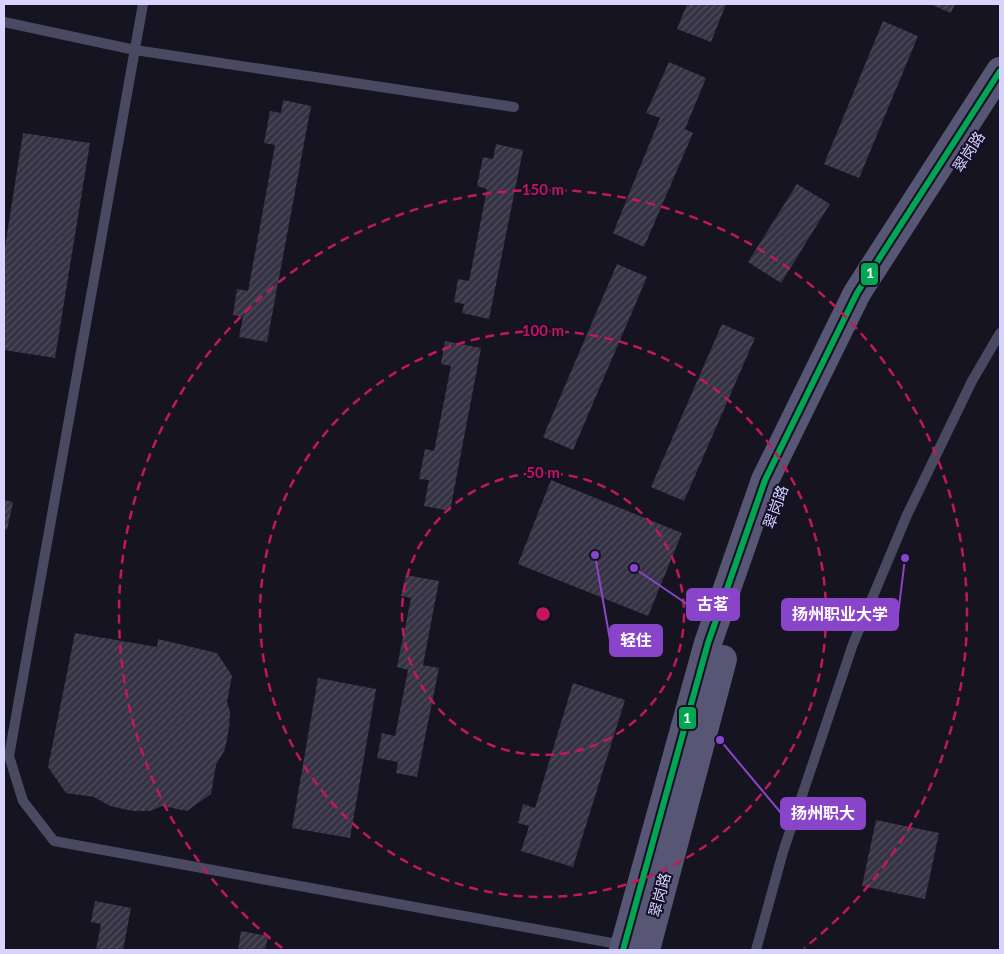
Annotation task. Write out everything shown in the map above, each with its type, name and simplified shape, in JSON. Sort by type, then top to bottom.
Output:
[{"type":"main road","name":"翠岗路","points":[[637,948],[708,643],[765,480],[857,293],[1000,70]]},
{"type":"main road","name":"翠岗路","points":[[637,948],[726,648],[783,485],[873,304],[1000,104]]},
{"type":"lane","points":[[143,4],[7,756],[23,801],[54,841],[637,948]]},
{"type":"lane","points":[[4,22],[135,50],[514,107]]},
{"type":"lane","points":[[756,950],[784,852],[853,644],[907,515],[972,381],[1000,333]]},
{"type":"building","points":[[687,4],[726,4],[711,42],[677,29]]},
{"type":"building","points":[[930,4],[955,4],[951,13]]},
{"type":"building","points":[[883,21],[918,36],[859,178],[824,164]]},
{"type":"building","points":[[669,62],[706,78],[685,129],[693,133],[644,247],[613,233],[660,118],[646,113]]},
{"type":"building","points":[[283,100],[311,106],[267,342],[239,337],[243,317],[233,315],[237,289],[248,291],[275,145],[264,143],[270,111],[281,113]]},
{"type":"building","points":[[23,133],[90,143],[55,358],[4,350],[4,253]]},
{"type":"building","points":[[496,144],[523,150],[489,319],[462,313],[464,304],[454,302],[458,279],[469,281],[487,189],[477,186],[483,157],[493,159]]},
{"type":"building","points":[[797,184],[830,204],[781,283],[748,262]]},
{"type":"building","points":[[617,264],[647,277],[573,450],[543,437]]},
{"type":"building","points":[[722,324],[755,338],[684,501],[651,487]]},
{"type":"building","points":[[445,341],[481,348],[450,511],[424,506],[429,480],[419,479],[425,449],[434,451],[451,366],[441,364]]},
{"type":"building","points":[[551,480],[682,533],[648,616],[518,564]]},
{"type":"building","points":[[4,500],[13,502],[7,530],[4,529]]},
{"type":"building","points":[[406,575],[439,581],[423,665],[439,668],[417,777],[396,773],[398,762],[377,758],[382,733],[395,736],[408,670],[397,667],[411,598],[401,596]]},
{"type":"building","points":[[75,633],[157,647],[158,639],[217,653],[232,676],[227,702],[230,712],[229,728],[225,749],[216,765],[211,794],[187,811],[162,806],[150,811],[133,811],[110,806],[94,797],[66,793],[48,767]]},
{"type":"building","points":[[318,678],[376,689],[350,838],[292,828]]},
{"type":"building","points":[[573,683],[625,700],[573,867],[521,851],[529,826],[518,823],[523,804],[535,808]]},
{"type":"building","points":[[876,820],[939,833],[925,899],[862,886]]},
{"type":"building","points":[[95,901],[131,908],[123,950],[96,950],[101,924],[91,922]]},
{"type":"building","points":[[241,931],[268,936],[265,950],[238,950]]},
{"type":"transit line","name":"1","points":[[623,950],[708,643],[765,480],[857,293],[1000,71]]},
{"type":"place","name":"轻住","points":[[595,555]]},
{"type":"place","name":"扬州职业大学","points":[[905,558]]},
{"type":"place","name":"古茗","points":[[634,568]]},
{"type":"place","name":"扬州职大","points":[[720,740]]}]
